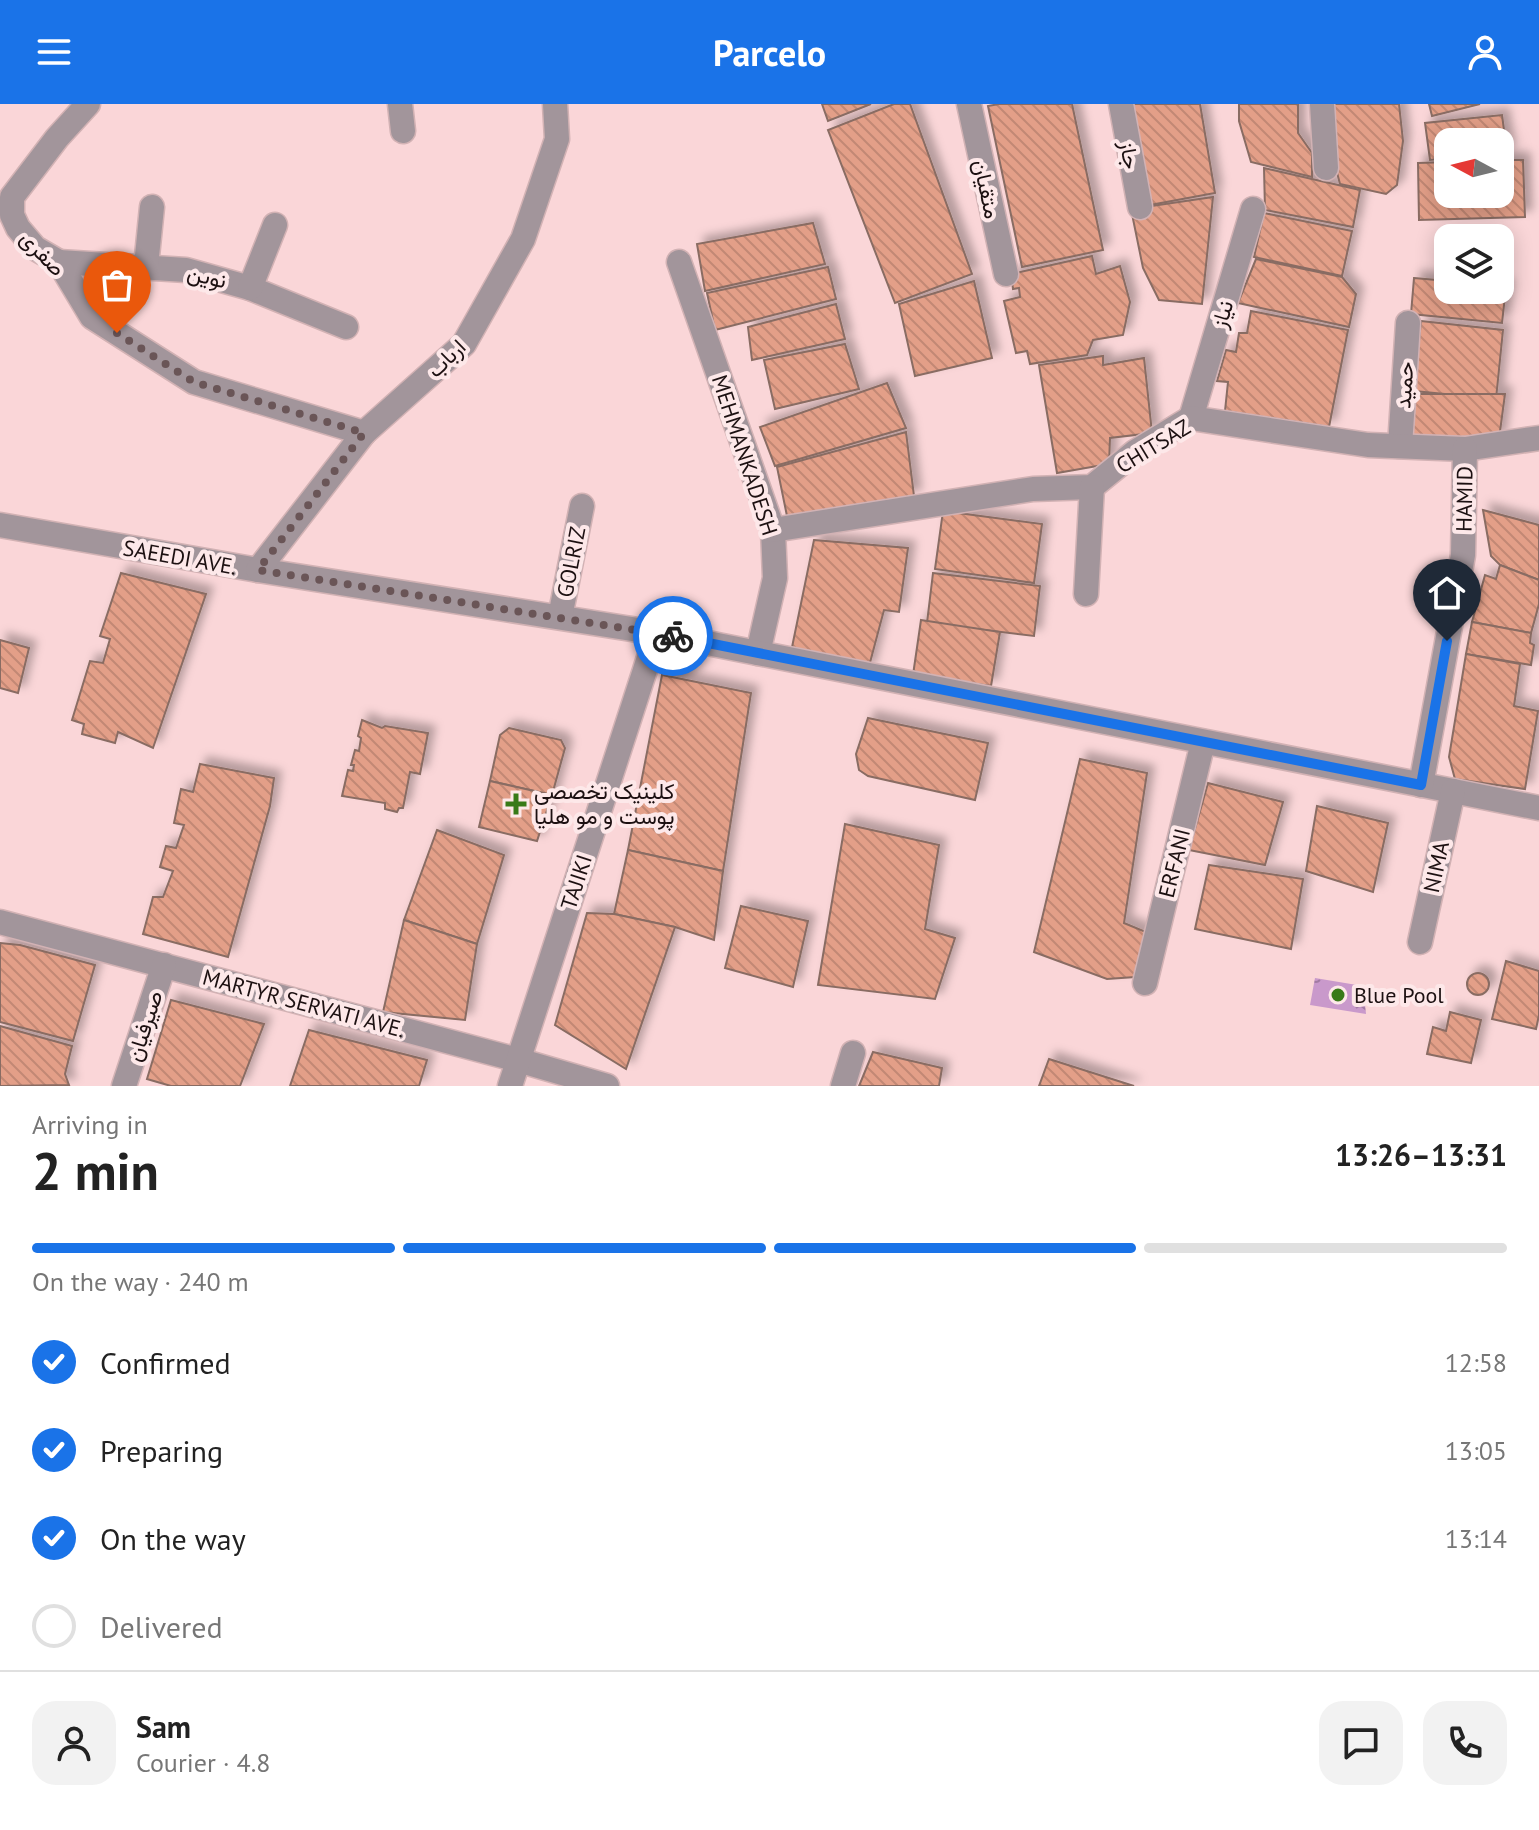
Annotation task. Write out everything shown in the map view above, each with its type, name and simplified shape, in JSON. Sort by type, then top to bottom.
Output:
[{"type":"street","name":"صفری","points":[[88,104],[57,138],[12,197],[12,215],[18,228],[35,248],[59,262],[92,317],[194,382],[364,433]]},
{"type":"street","points":[[400,104],[403,131]]},
{"type":"street","name":"ارباب","points":[[258,570],[364,433],[464,344],[523,239],[557,139],[555,104]]},
{"type":"street","name":"متقیان","points":[[969,104],[1006,274]]},
{"type":"street","name":"جاز","points":[[1121,104],[1140,207]]},
{"type":"street","points":[[1322,104],[1326,168]]},
{"type":"street","points":[[146,266],[152,207]]},
{"type":"street","name":"نیاز","points":[[1191,418],[1253,209]]},
{"type":"street","points":[[250,288],[275,225]]},
{"type":"street","name":"نوین","points":[[59,262],[186,270],[250,288],[346,327]]},
{"type":"street","name":"MEHMANKADESH","points":[[679,262],[773,530],[775,578],[758,653]]},
{"type":"street","name":"حمید","points":[[1400,446],[1408,323]]},
{"type":"street","name":"CHITSAZ","points":[[773,530],[1033,489],[1092,487],[1135,452],[1191,418],[1368,445],[1465,449],[1539,438]]},
{"type":"street","name":"HAMID","points":[[1421,785],[1463,555],[1465,449]]},
{"type":"street","points":[[1086,594],[1092,487]]},
{"type":"street","name":"GOLRIZ","points":[[560,617],[582,506]]},
{"type":"street","name":"SAEEDI AVE.","points":[[0,525],[258,570],[657,633],[1539,808]]},
{"type":"street","name":"TAJIKI","points":[[510,1086],[657,633]]},
{"type":"street","name":"ERFANI","points":[[1145,983],[1203,742]]},
{"type":"street","name":"NIMA","points":[[1420,942],[1453,791]]},
{"type":"street","name":"MARTYR SERVATI AVE.","points":[[0,922],[607,1086]]},
{"type":"street","name":"صیرفیان","points":[[124,1086],[164,965]]},
{"type":"street","points":[[843,1086],[853,1053]]},
{"type":"water","name":"Blue Pool","points":[[1315,978],[1363,986],[1366,1014],[1310,1005]]},
{"type":"building","points":[[822,104],[871,104],[828,121]]},
{"type":"building","points":[[894,104],[910,104],[972,274],[895,303],[828,130]]},
{"type":"building","points":[[1072,104],[1103,250],[1022,267],[988,106]]},
{"type":"building","points":[[1133,104],[1200,104],[1215,193],[1150,205]]},
{"type":"building","points":[[1239,104],[1298,104],[1298,133],[1312,153],[1312,177],[1251,162],[1239,121]]},
{"type":"building","points":[[1333,104],[1399,104],[1403,141],[1397,185],[1386,194],[1340,184],[1334,161]]},
{"type":"building","points":[[1429,104],[1480,104],[1432,116]]},
{"type":"building","points":[[1502,115],[1504,128],[1434,128],[1434,160],[1430,160],[1425,123]]},
{"type":"building","points":[[1514,160],[1523,160],[1525,217],[1419,220],[1418,163],[1434,162],[1434,208],[1514,208]]},
{"type":"building","points":[[1264,168],[1360,190],[1353,227],[1265,210]]},
{"type":"building","points":[[1213,197],[1202,304],[1159,300],[1143,268],[1131,209]]},
{"type":"building","points":[[1264,213],[1352,231],[1342,276],[1254,257]]},
{"type":"building","points":[[813,223],[825,264],[705,291],[697,244]]},
{"type":"building","points":[[1092,256],[1096,274],[1120,266],[1130,302],[1123,335],[1093,340],[1087,355],[1030,364],[1027,351],[1016,353],[1004,301],[1020,297],[1019,288],[1013,289],[1011,274]]},
{"type":"building","points":[[1256,259],[1342,277],[1356,294],[1349,327],[1238,303]]},
{"type":"building","points":[[828,267],[836,299],[715,330],[707,293]]},
{"type":"building","points":[[1414,278],[1434,280],[1434,304],[1504,304],[1502,323],[1411,314]]},
{"type":"building","points":[[974,281],[992,358],[915,376],[899,304]]},
{"type":"building","points":[[836,304],[845,339],[752,360],[748,327]]},
{"type":"building","points":[[1251,311],[1348,330],[1329,427],[1225,411],[1228,382],[1217,381],[1226,350],[1236,352],[1239,333],[1247,333]]},
{"type":"building","points":[[1421,321],[1503,330],[1496,399],[1414,391]]},
{"type":"building","points":[[845,344],[859,389],[775,409],[764,360]]},
{"type":"building","points":[[1103,356],[1103,365],[1144,358],[1152,433],[1110,438],[1109,464],[1057,473],[1039,365]]},
{"type":"building","points":[[887,383],[906,428],[775,466],[760,427]]},
{"type":"building","points":[[1411,394],[1505,394],[1499,439],[1408,441]]},
{"type":"building","points":[[906,432],[914,496],[787,516],[777,467]]},
{"type":"building","points":[[1483,510],[1539,525],[1539,580],[1500,565],[1491,556]]},
{"type":"building","points":[[943,511],[1042,524],[1034,583],[935,569]]},
{"type":"building","points":[[814,540],[908,548],[899,612],[884,610],[868,670],[790,657]]},
{"type":"building","points":[[1500,565],[1539,580],[1539,604],[1531,633],[1472,622],[1485,575],[1496,579]]},
{"type":"building","points":[[121,573],[206,594],[153,748],[118,732],[115,743],[82,734],[84,724],[72,720],[90,661],[103,663],[110,639],[100,636]]},
{"type":"building","points":[[933,573],[1040,586],[1034,636],[927,623]]},
{"type":"building","points":[[921,620],[1000,632],[991,686],[913,675]]},
{"type":"building","points":[[1472,622],[1531,633],[1530,643],[1534,645],[1531,665],[1466,654]]},
{"type":"building","points":[[0,640],[29,648],[18,693],[0,688]]},
{"type":"building","points":[[1466,654],[1520,664],[1514,706],[1538,711],[1525,789],[1455,779],[1449,757]]},
{"type":"building","points":[[662,675],[751,693],[723,871],[628,850]]},
{"type":"building","points":[[868,718],[988,743],[975,800],[868,776],[859,770],[856,754]]},
{"type":"building","points":[[362,720],[382,728],[428,733],[420,774],[410,772],[403,808],[397,812],[385,809],[385,803],[342,796],[348,770],[353,771],[354,765],[351,765],[355,750],[359,751],[361,738],[358,736]]},
{"type":"building","points":[[509,728],[561,740],[565,748],[552,795],[490,781],[500,735]]},
{"type":"building","points":[[1080,759],[1147,773],[1124,923],[1146,932],[1135,977],[1107,979],[1034,952]]},
{"type":"building","points":[[200,764],[274,778],[270,806],[228,957],[143,934],[153,897],[163,897],[173,871],[160,867],[166,846],[176,848],[184,825],[174,823],[181,789],[193,792]]},
{"type":"building","points":[[490,781],[552,795],[537,841],[479,827]]},
{"type":"building","points":[[1208,783],[1283,802],[1265,865],[1189,850]]},
{"type":"building","points":[[1317,806],[1388,823],[1373,892],[1306,871]]},
{"type":"building","points":[[845,824],[939,845],[925,929],[955,938],[935,999],[818,985]]},
{"type":"building","points":[[437,830],[504,855],[477,944],[404,920]]},
{"type":"building","points":[[628,850],[723,871],[714,940],[675,927],[614,914]]},
{"type":"building","points":[[1209,865],[1303,879],[1291,949],[1195,929]]},
{"type":"building","points":[[741,906],[808,921],[793,987],[725,968]]},
{"type":"building","points":[[587,913],[614,914],[675,927],[626,1069],[555,1025]]},
{"type":"building","points":[[404,920],[477,944],[465,1020],[383,1012]]},
{"type":"building","points":[[0,943],[20,945],[95,965],[73,1041],[0,1022]]},
{"type":"building","points":[[1506,961],[1539,971],[1536,1029],[1492,1019]]},
{"type":"building","points":[[1478,973],[1486,976],[1489,984],[1486,992],[1478,995],[1470,992],[1467,984],[1470,976]]},
{"type":"building","points":[[171,1000],[264,1024],[240,1086],[171,1086],[147,1079]]},
{"type":"building","points":[[1450,1012],[1481,1020],[1471,1063],[1427,1054],[1433,1027],[1446,1031]]},
{"type":"building","points":[[0,1026],[72,1046],[65,1074],[69,1085],[0,1086]]},
{"type":"building","points":[[309,1030],[427,1060],[419,1086],[290,1086]]},
{"type":"building","points":[[873,1052],[942,1068],[939,1086],[859,1086]]},
{"type":"building","points":[[1049,1059],[1134,1086],[1039,1086]]},
{"type":"way so far","points":[[117,333],[194,382],[364,433],[258,570],[673,636]]},
{"type":"place","name":"کلینیک تخصصی پوست و مو هلیا","points":[[516,804]]},
{"type":"place","name":"Blue Pool","points":[[1338,995]]},
{"type":"route","points":[[673,636],[1421,785],[1447,641]]}]
